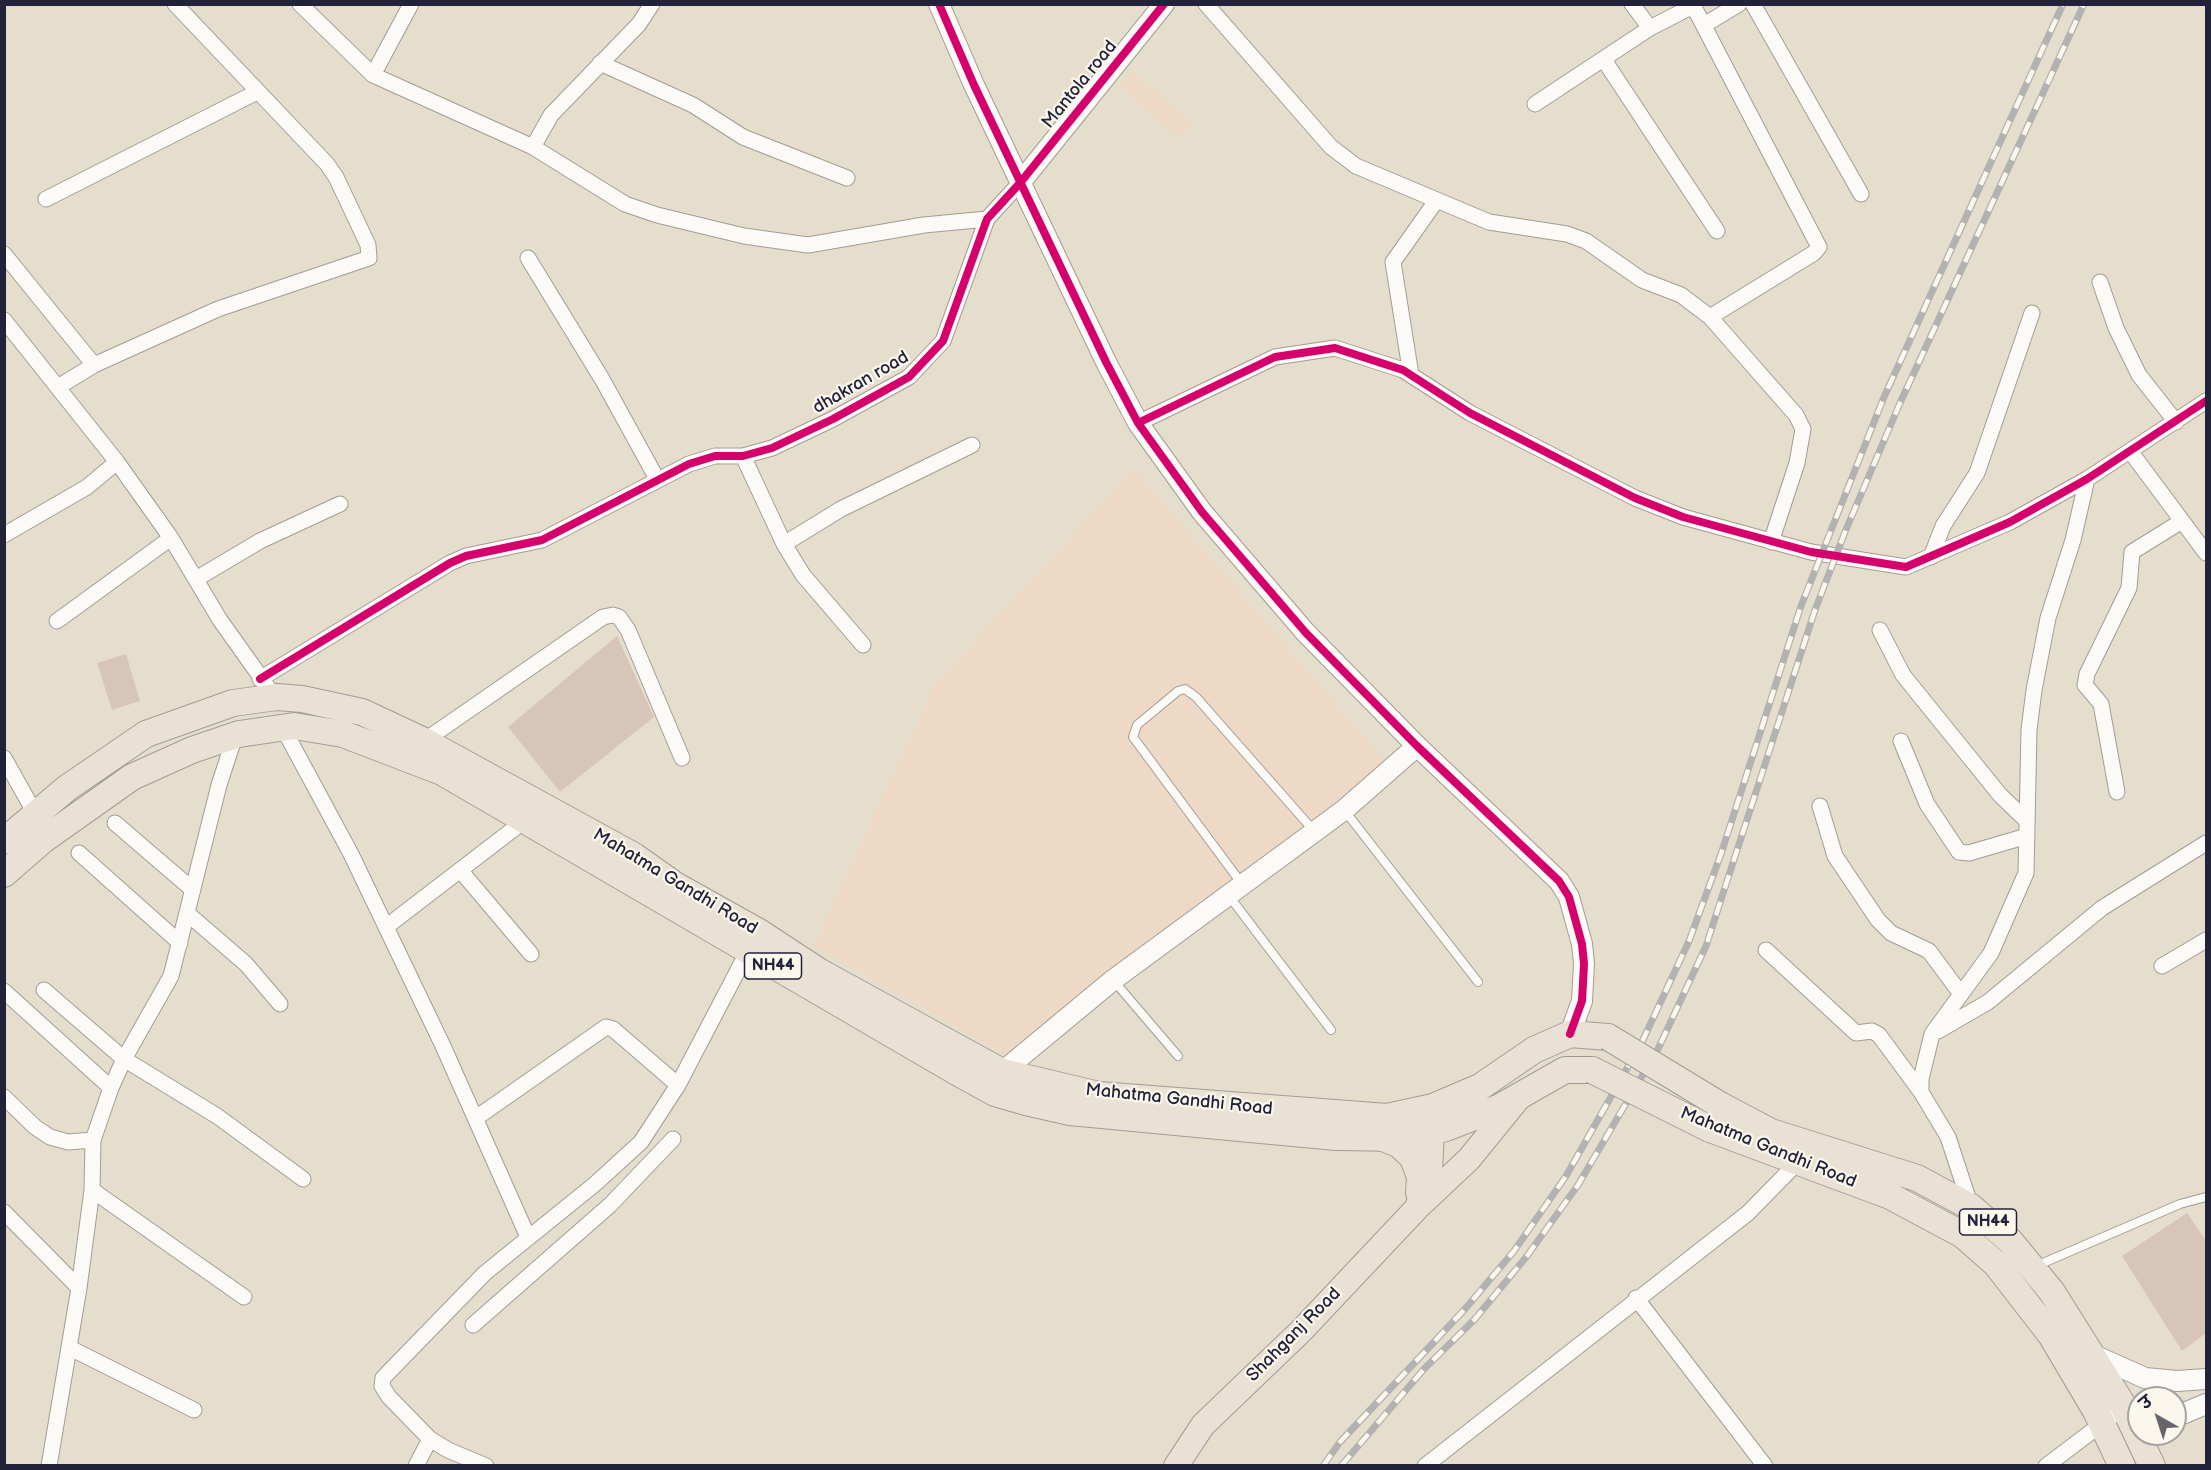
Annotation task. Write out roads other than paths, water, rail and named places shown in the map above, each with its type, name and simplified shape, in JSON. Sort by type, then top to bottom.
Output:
[{"type":"highway","name":"Mahatma Gandhi Road","points":[[4,841],[68,788],[146,734],[269,688],[362,711],[424,741],[634,856],[675,885],[759,932],[820,972],[1002,1072],[1099,1095],[1224,1107],[1434,1119],[1500,1107],[1565,1070],[1592,1070],[1710,1129],[1890,1196],[1963,1235],[1996,1264],[2051,1335],[2102,1423],[2122,1466]]},
{"type":"highway","name":"Mahatma Gandhi Road","points":[[4,874],[43,840],[132,777],[192,750],[235,736],[294,726],[343,734],[442,772],[955,1071],[996,1093],[1070,1112],[1336,1137],[1404,1138],[1534,1050],[1570,1035],[1608,1037],[1720,1105],[1771,1132],[1917,1178],[1971,1207],[2010,1241],[2052,1292],[2150,1449]]},
{"type":"main road","name":"Shahganj Road","points":[[1176,1466],[1203,1425],[1301,1331],[1417,1208],[1469,1159],[1522,1094]]},
{"type":"main road","name":"Shahganj Road","points":[[1417,1208],[1430,1170],[1434,1119]]},
{"type":"main road","points":[[1383,1139],[1406,1150],[1416,1166],[1417,1208]]},
{"type":"street","points":[[58,387],[94,365],[218,309],[369,258],[370,250],[336,177],[327,164],[175,4]]},
{"type":"street","points":[[300,4],[373,75],[533,147],[625,204],[657,215],[781,243],[808,245],[924,225],[985,225],[1020,183]]},
{"type":"street","points":[[373,75],[411,4]]},
{"type":"street","points":[[533,147],[551,115],[639,24],[652,4]]},
{"type":"street","points":[[939,4],[1020,183],[1138,423],[1202,512],[1299,624],[1417,746],[1559,881],[1569,897],[1582,944],[1585,984],[1582,1001],[1570,1035]]},
{"type":"street","name":"Mantola road","points":[[1020,183],[1164,4]]},
{"type":"street","points":[[1206,4],[1331,147],[1367,173],[1489,222],[1567,234],[1586,241],[1642,280],[1681,296],[1710,317],[1801,422],[1800,453],[1771,542]]},
{"type":"street","points":[[1632,4],[1650,28]]},
{"type":"street","points":[[1704,25],[1739,4]]},
{"type":"street","points":[[1753,4],[1861,194]]},
{"type":"street","points":[[1535,104],[1650,28],[1691,8],[1695,9],[1818,247],[1814,254],[1710,317]]},
{"type":"street","points":[[1604,60],[1716,231]]},
{"type":"street","points":[[600,63],[693,105],[743,137],[847,178]]},
{"type":"street","points":[[46,199],[257,92]]},
{"type":"street","points":[[1411,375],[1393,262],[1436,201]]},
{"type":"street","name":"dhakran road","points":[[269,688],[450,564],[466,556],[542,540],[689,464],[715,456],[743,456],[772,448],[833,419],[909,377],[923,364],[946,334],[985,225]]},
{"type":"street","points":[[4,254],[94,365]]},
{"type":"street","points":[[528,258],[602,379],[657,479]]},
{"type":"street","points":[[2100,282],[2116,328],[2139,375],[2176,422]]},
{"type":"street","points":[[1931,557],[1943,526],[1977,472],[2032,313]]},
{"type":"street","points":[[4,320],[117,462],[171,538],[269,688]]},
{"type":"street","points":[[1138,423],[1285,354],[1335,348],[1394,366],[1470,413],[1635,498],[1683,517],[1811,552],[1906,567],[2010,522],[2087,478],[2206,401]]},
{"type":"street","points":[[784,544],[841,509],[972,445]]},
{"type":"street","points":[[2130,451],[2206,553]]},
{"type":"street","points":[[743,456],[784,544],[803,575],[863,645]]},
{"type":"street","points":[[4,535],[87,488],[117,462]]},
{"type":"street","points":[[1921,1092],[1925,1061],[1932,1034],[1991,953],[2026,873],[2029,730],[2034,690],[2048,618],[2073,540],[2087,478]]},
{"type":"street","points":[[196,579],[260,541],[340,504]]},
{"type":"street","points":[[2117,792],[2101,704],[2085,685],[2087,674],[2129,588],[2132,552],[2182,521]]},
{"type":"street","points":[[57,621],[171,538]]},
{"type":"street","points":[[424,741],[603,617],[613,615],[619,617],[628,630],[682,758]]},
{"type":"street","points":[[1880,630],[1903,675],[2000,795],[2026,820]]},
{"type":"street","points":[[283,728],[351,854],[476,1118],[528,1237]]},
{"type":"street","points":[[49,1466],[80,1288],[92,1190],[93,1140],[123,1059],[171,976],[219,785],[235,736]]},
{"type":"street","points":[[1901,741],[1927,804],[1959,852],[1969,853],[2027,836]]},
{"type":"street","points":[[1002,1072],[1113,980],[1344,810],[1417,746]]},
{"type":"street","points":[[4,758],[36,815]]},
{"type":"street","points":[[1820,806],[1835,856],[1878,920],[1891,933],[1929,951],[1961,994]]},
{"type":"street","points":[[386,927],[524,821]]},
{"type":"street","points":[[115,823],[193,890]]},
{"type":"street","points":[[1932,1034],[1988,1002],[2102,908],[2206,843]]},
{"type":"street","points":[[79,853],[180,943]]},
{"type":"street","points":[[460,870],[531,954]]},
{"type":"street","points":[[188,914],[246,964],[280,1004]]},
{"type":"street","points":[[2162,966],[2206,940]]},
{"type":"street","points":[[1766,950],[1856,1033],[1872,1031],[1879,1035],[1921,1092],[1948,1137],[1971,1207]]},
{"type":"street","points":[[473,1325],[641,1142],[678,1086],[748,951]]},
{"type":"street","points":[[44,990],[123,1059],[217,1116],[303,1179]]},
{"type":"street","points":[[4,991],[111,1088]]},
{"type":"street","points":[[476,1118],[606,1027],[613,1029],[678,1086]]},
{"type":"street","points":[[4,1097],[35,1127],[50,1137],[68,1142],[93,1140]]},
{"type":"street","points":[[486,1466],[448,1450],[430,1439],[389,1397],[382,1386],[382,1378],[485,1273],[528,1237],[578,1213],[674,1139]]},
{"type":"street","points":[[1425,1466],[1636,1298],[1748,1213],[1797,1163]]},
{"type":"street","points":[[92,1190],[244,1297]]},
{"type":"street","points":[[4,1212],[80,1288]]},
{"type":"street","points":[[1636,1298],[1765,1466]]},
{"type":"street","points":[[70,1348],[194,1410]]},
{"type":"street","points":[[2089,1353],[2145,1378],[2177,1381],[2206,1379]]},
{"type":"street","points":[[2187,1412],[2206,1404]]},
{"type":"street","points":[[2046,1466],[2124,1407]]},
{"type":"street","points":[[416,1466],[430,1439]]},
{"type":"lane","points":[[1315,832],[1196,697],[1185,689],[1178,691],[1137,725],[1133,737],[1331,1030]]},
{"type":"lane","points":[[1344,810],[1478,982]]},
{"type":"lane","points":[[1113,980],[1178,1056]]},
{"type":"lane","points":[[2032,1268],[2180,1204],[2206,1197]]},
{"type":"railway","points":[[1323,1466],[1340,1442],[1465,1309],[1514,1251],[1566,1176],[1642,1042],[1689,941],[1721,854],[1801,606],[1884,397],[2063,4]]},
{"type":"railway","points":[[1341,1466],[1424,1369],[1475,1319],[1527,1256],[1578,1185],[1658,1049],[1706,946],[1815,610],[1845,532],[1900,403],[2084,4]]}]
